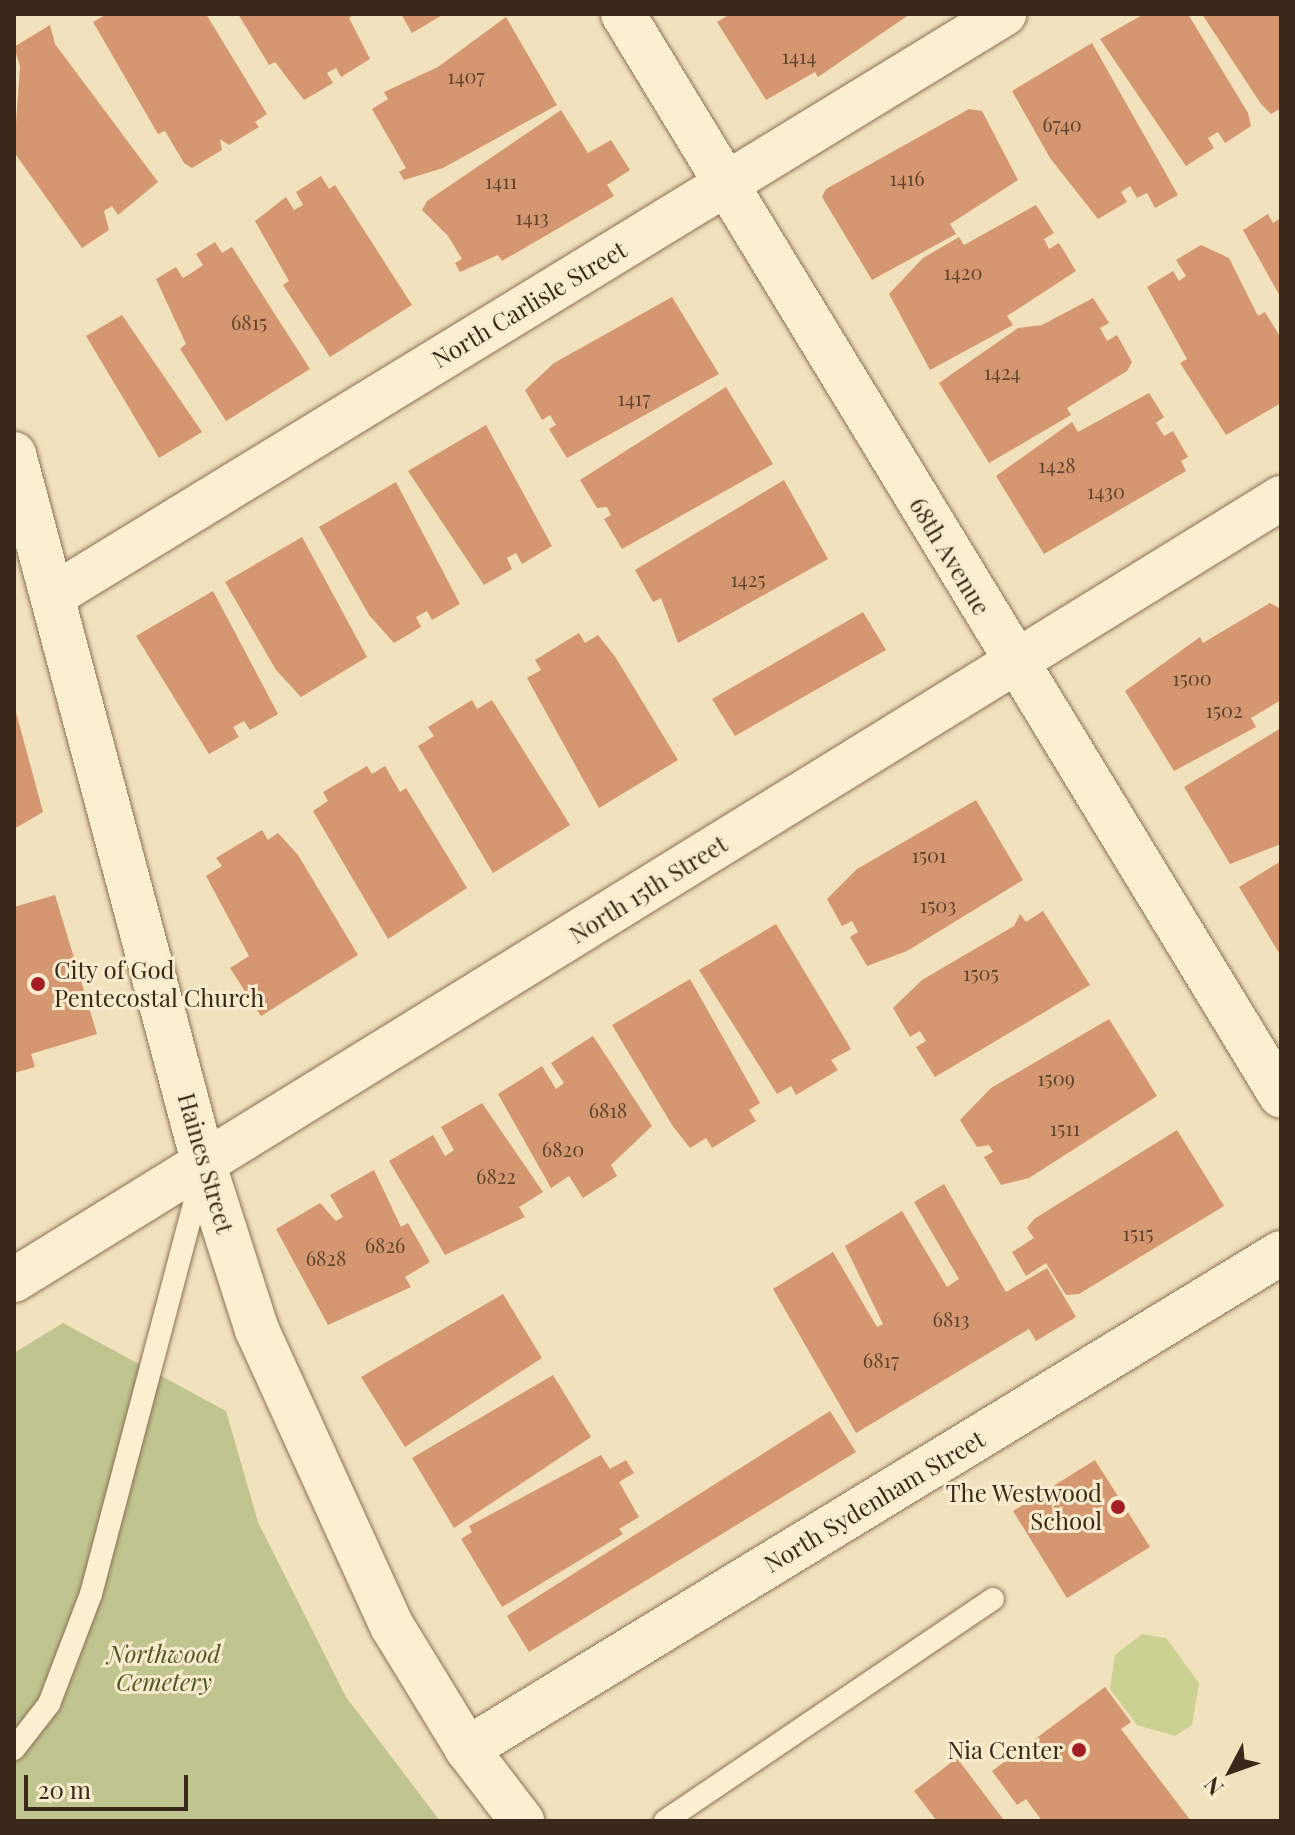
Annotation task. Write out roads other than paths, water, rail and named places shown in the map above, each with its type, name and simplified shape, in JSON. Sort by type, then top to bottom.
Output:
[{"type":"street","name":"68th Avenue","points":[[623,14],[1013,662],[1281,1096]]},
{"type":"street","name":"North Carlisle Street","points":[[54,595],[1004,14]]},
{"type":"street","name":"Haines Street","points":[[14,454],[204,1165],[257,1330],[328,1498],[392,1626],[467,1749],[522,1821]]},
{"type":"street","name":"North 15th Street","points":[[14,1280],[1281,498]]},
{"type":"street","name":"North Sydenham Street","points":[[467,1749],[1281,1253]]},
{"type":"lane","points":[[14,1749],[49,1704],[91,1594],[204,1165]]},
{"type":"lane","points":[[665,1821],[993,1599]]},
{"type":"place","name":"City of God Pentecostal Church","points":[[38,984]]},
{"type":"place","name":"The Westwood School","points":[[1118,1507]]},
{"type":"place","name":"Nia Center","points":[[1079,1750]]},
{"type":"park label","name":"Northwood Cemetery","points":[[164,1668]]}]
